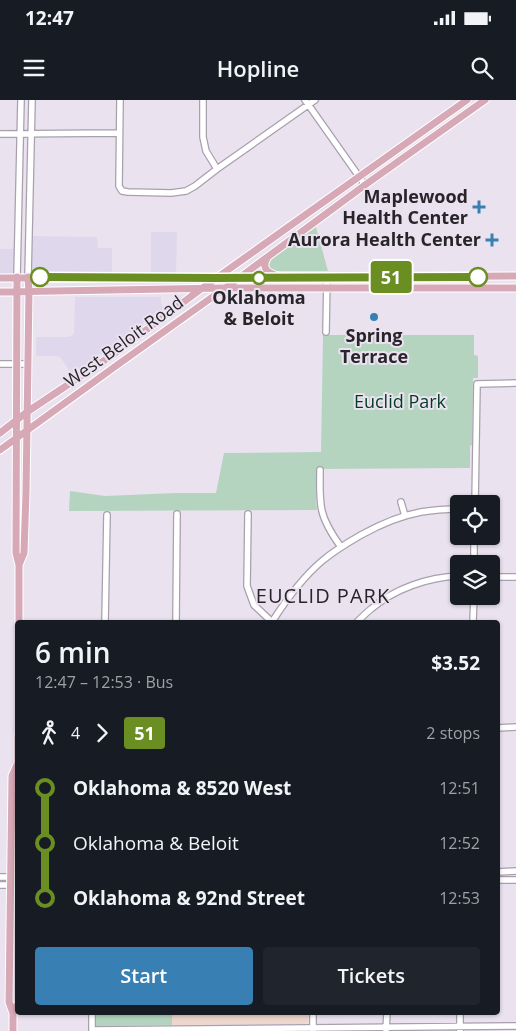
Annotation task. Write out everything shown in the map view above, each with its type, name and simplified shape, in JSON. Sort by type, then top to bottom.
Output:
[{"type":"main road","name":"West Beloit Road","points":[[0,433],[27,412],[114,354],[201,289],[467,100]]},
{"type":"main road","name":"West Beloit Road","points":[[0,451],[485,100]]},
{"type":"main road","points":[[268,257],[265,264],[267,271],[284,278]]},
{"type":"main road","points":[[0,278],[516,276]]},
{"type":"main road","points":[[17,277],[16,553],[19,565],[19,620]]},
{"type":"main road","points":[[19,565],[24,553],[26,492],[28,277]]},
{"type":"main road","points":[[0,292],[224,288],[516,288]]},
{"type":"main road","points":[[163,290],[177,293],[180,301],[179,306]]},
{"type":"main road","points":[[0,451],[7,452],[16,460]]},
{"type":"main road","points":[[13,1031],[13,1014],[9,1002],[14,951],[12,776],[15,770]]},
{"type":"main road","points":[[13,1014],[15,1010]]},
{"type":"street","points":[[17,277],[21,100]]},
{"type":"street","points":[[28,277],[32,100]]},
{"type":"street","points":[[120,100],[120,186],[122,191],[154,193],[186,191],[195,186],[306,103],[315,100]]},
{"type":"street","points":[[203,100],[203,137],[206,151],[217,169]]},
{"type":"street","points":[[306,103],[365,185]]},
{"type":"street","points":[[0,134],[119,133]]},
{"type":"street","points":[[326,332],[327,277]]},
{"type":"street","points":[[0,364],[28,364]]},
{"type":"street","points":[[475,495],[477,384],[516,383]]},
{"type":"street","points":[[320,470],[322,510],[330,530],[341,547]]},
{"type":"street","points":[[401,502],[405,516]]},
{"type":"street","points":[[273,620],[306,576],[341,547],[371,529],[405,516],[422,512],[450,510]]},
{"type":"street","points":[[176,620],[177,514]]},
{"type":"street","points":[[248,514],[247,586],[254,605],[270,620]]},
{"type":"street","points":[[106,620],[107,515]]},
{"type":"street","points":[[359,620],[386,598],[400,591],[428,581],[450,577]]},
{"type":"street","points":[[500,577],[516,577]]},
{"type":"street","points":[[473,620],[474,605]]},
{"type":"street","points":[[500,728],[516,728]]},
{"type":"street","points":[[500,872],[516,872]]},
{"type":"street","points":[[0,877],[14,876]]},
{"type":"street","points":[[500,880],[516,880]]},
{"type":"street","points":[[0,885],[14,885]]},
{"type":"street","points":[[92,1015],[92,1031],[516,1026]]},
{"type":"street","points":[[313,1015],[313,1029]]},
{"type":"street","points":[[386,1029],[387,1015]]},
{"type":"street","points":[[460,1015],[460,1028]]},
{"type":"shaded area","points":[[151,232],[177,232],[176,278],[151,277]]},
{"type":"shaded area","points":[[29,236],[97,237],[98,248],[112,248],[112,277],[28,277]]},
{"type":"shaded area","points":[[0,249],[18,249],[17,277],[0,278]]},
{"type":"shaded area","points":[[75,297],[161,297],[164,309],[72,374],[60,357],[36,356],[36,337],[68,337],[74,334]]},
{"type":"shaded area","points":[[172,1015],[309,1015],[308,1023],[304,1024],[172,1025]]},
{"type":"green space","points":[[316,227],[328,271],[275,271],[269,268],[270,259]]},
{"type":"green space","name":"Euclid Park","points":[[323,335],[474,335],[474,355],[478,356],[478,378],[473,378],[470,468],[317,469],[317,510],[69,511],[70,491],[105,496],[216,493],[224,453],[321,452]]},
{"type":"green space","points":[[95,1015],[172,1015],[172,1025],[95,1026]]},
{"type":"bus line","name":"51","points":[[40,277],[478,277]]},
{"type":"place","name":"Maplewood Health Center","points":[[479,207]]},
{"type":"place","name":"Aurora Health Center","points":[[492,240]]},
{"type":"place","name":"Oklahoma & Beloit","points":[[259,278]]},
{"type":"place","name":"Spring Terrace","points":[[374,317]]},
{"type":"district","name":"EUCLID PARK","points":[[323,596]]}]
